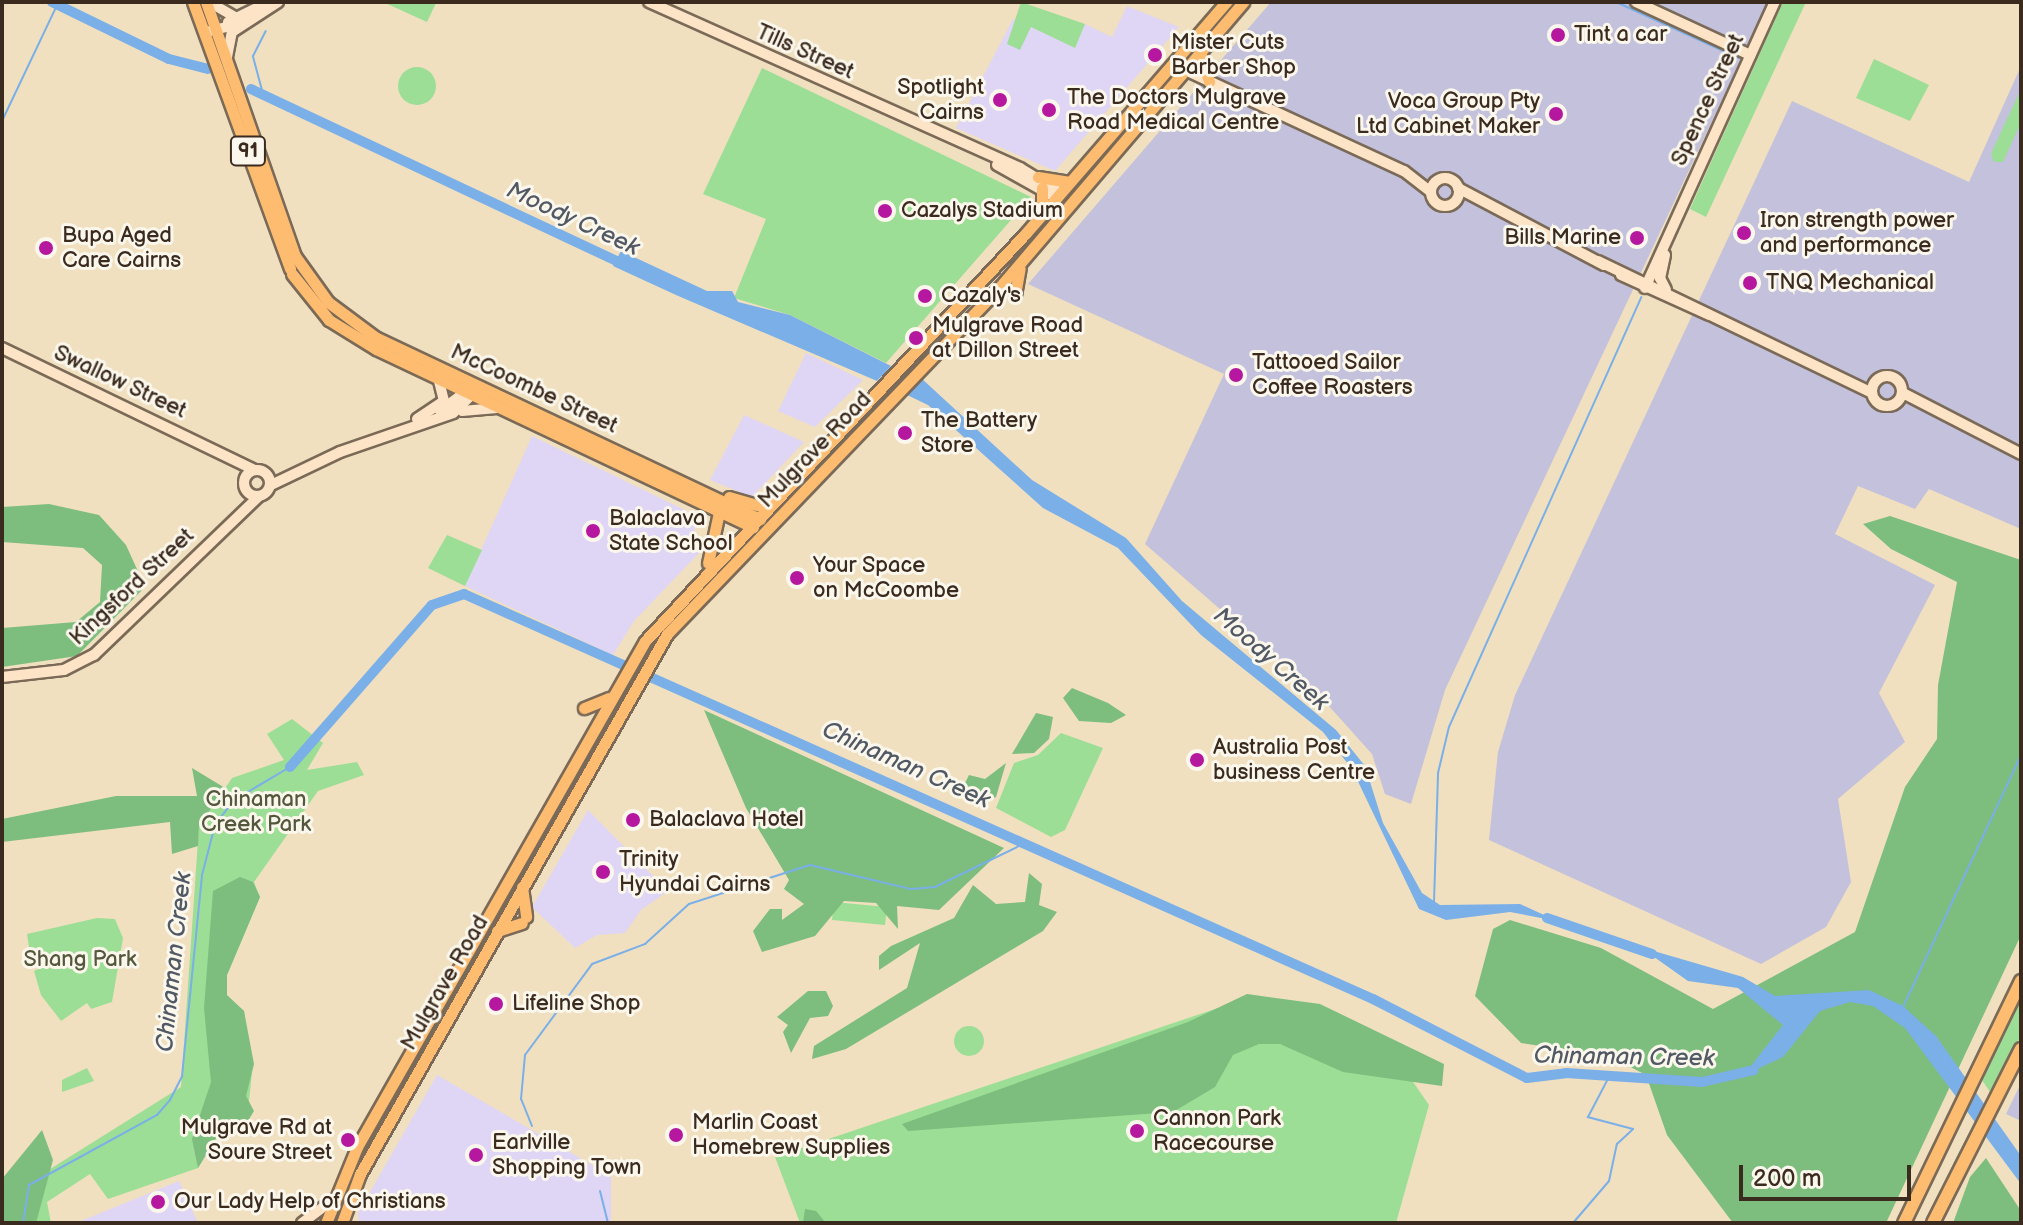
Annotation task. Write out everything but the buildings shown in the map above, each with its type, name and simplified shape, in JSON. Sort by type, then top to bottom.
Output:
[{"type":"highway","points":[[1904,1223],[2021,981]]},
{"type":"highway","points":[[1933,1223],[2021,1049]]},
{"type":"main road","name":"91","points":[[193,2],[213,30],[226,60],[294,270]]},
{"type":"main road","name":"91","points":[[207,2],[213,30],[294,270]]},
{"type":"main road","name":"Mulgrave Road","points":[[326,1223],[330,1202],[628,667],[704,571],[983,280],[1226,2]]},
{"type":"main road","name":"Mulgrave Road","points":[[342,1223],[356,1182],[643,672],[683,614],[999,288],[1243,2]]},
{"type":"main road","points":[[1200,52],[1209,82]]},
{"type":"main road","points":[[1173,63],[1185,70]]},
{"type":"main road","points":[[1042,215],[1040,182],[1070,182]]},
{"type":"main road","points":[[1059,196],[1069,204]]},
{"type":"main road","points":[[1015,295],[1022,260]]},
{"type":"main road","name":"McCoombe Street","points":[[294,270],[337,326],[438,377],[473,388],[695,487],[751,521]]},
{"type":"main road","name":"McCoombe Street","points":[[294,270],[355,325],[533,421],[719,512],[768,527]]},
{"type":"main road","points":[[983,280],[999,288]]},
{"type":"main road","points":[[695,487],[764,507]]},
{"type":"main road","points":[[704,571],[719,512]]},
{"type":"main road","points":[[584,708],[610,698]]},
{"type":"main road","points":[[497,931],[524,920],[522,887]]},
{"type":"street","points":[[207,2],[237,18]]},
{"type":"street","points":[[213,30],[269,2]]},
{"type":"street","points":[[213,30],[277,2]]},
{"type":"street","points":[[226,60],[232,32],[277,2]]},
{"type":"street","name":"Tills Street","points":[[649,2],[946,137],[1040,182],[1059,196]]},
{"type":"street","points":[[1636,2],[1750,55]]},
{"type":"street","name":"Spence Street","points":[[1649,285],[1677,215],[1775,2]]},
{"type":"street","points":[[1185,70],[1404,171],[1458,188],[1484,207],[1722,317]]},
{"type":"street","points":[[1404,171],[1431,192],[1440,205],[1454,202],[1484,207]]},
{"type":"street","points":[[1431,192],[1439,180]]},
{"type":"street","points":[[1454,202],[1458,188]]},
{"type":"street","name":"Spence Street","points":[[1649,285],[1665,255],[1677,215]]},
{"type":"street","points":[[1665,255],[1660,278],[1666,290]]},
{"type":"street","points":[[1598,261],[1640,272],[1655,265]]},
{"type":"street","points":[[1616,267],[1842,373],[1870,392],[1877,402],[1929,412],[2021,454]]},
{"type":"street","name":"Swallow Street","points":[[2,348],[259,471]]},
{"type":"street","points":[[1842,373],[1876,381],[1894,379],[1903,393],[1929,412]]},
{"type":"street","points":[[398,430],[444,401],[438,377]]},
{"type":"street","points":[[1870,392],[1876,381]]},
{"type":"street","points":[[453,413],[473,388]]},
{"type":"street","points":[[429,419],[473,388]]},
{"type":"street","points":[[1893,403],[1903,393]]},
{"type":"street","points":[[259,471],[271,485],[340,452],[398,430],[429,419],[488,406],[533,421]]},
{"type":"street","name":"Swallow Street","points":[[221,451],[245,484],[259,496]]},
{"type":"street","points":[[245,484],[259,471],[340,452]]},
{"type":"street","name":"Kingsford Street","points":[[234,520],[245,484]]},
{"type":"street","name":"Kingsford Street","points":[[2,677],[64,670],[94,655],[271,485]]},
{"type":"street","points":[[303,1223],[330,1202]]},
{"type":"street","points":[[303,1223],[326,1223]]},
{"type":"shaded area","points":[[1271,2],[1768,2],[1445,690],[1411,804],[1385,794],[1372,754],[1319,695],[1145,544],[1224,374],[1028,284]]},
{"type":"shaded area","points":[[1127,6],[1179,27],[1055,171],[956,128],[1013,19],[1075,47],[1085,24],[1112,37]]},
{"type":"shaded area","points":[[2021,66],[2021,529],[1929,489],[1915,509],[1858,486],[1835,534],[1935,585],[1879,693],[1905,742],[1838,799],[1851,882],[1826,927],[1761,964],[1489,840],[1498,752],[1515,695],[1792,101],[1969,182]]},
{"type":"shaded area","points":[[806,353],[863,380],[815,427],[778,411]]},
{"type":"shaded area","points":[[744,415],[804,442],[752,497],[710,480]]},
{"type":"shaded area","name":"Balaclava State School","points":[[532,436],[691,513],[700,552],[634,621],[613,655],[465,586]]},
{"type":"shaded area","points":[[588,810],[668,891],[641,910],[625,933],[597,935],[575,948],[532,907]]},
{"type":"shaded area","name":"Earlville Shopping Town","points":[[437,1075],[611,1176],[611,1223],[359,1223],[358,1213]]},
{"type":"shaded area","points":[[2021,1083],[2021,1121],[2006,1114]]},
{"type":"shaded area","name":"Our Lady Help of Christians","points":[[179,1181],[198,1223],[76,1223]]},
{"type":"green space","points":[[383,2],[434,2],[436,3],[427,22]]},
{"type":"green space","points":[[1021,2],[1085,24],[1075,48],[1031,27],[1020,50],[1007,44]]},
{"type":"green space","points":[[1783,2],[1806,2],[1706,217],[1690,209]]},
{"type":"green space","points":[[1874,59],[1929,85],[1910,121],[1856,98]]},
{"type":"green space","points":[[417,67],[430,73],[436,86],[430,99],[417,105],[404,99],[398,86],[404,73]]},
{"type":"green space","name":"Cazalys Stadium","points":[[762,68],[1031,197],[886,363],[790,315],[734,298],[766,219],[703,194]]},
{"type":"green space","points":[[2021,89],[2021,122],[2003,162],[1994,162],[1991,154]]},
{"type":"green space","points":[[49,504],[99,515],[126,545],[145,587],[77,656],[2,667],[2,628],[76,622],[100,602],[102,565],[83,548],[2,542],[2,507]]},
{"type":"green space","points":[[1890,516],[2021,560],[2021,935],[1886,1223],[1733,1223],[1667,1135],[1646,1075],[1609,1056],[1521,1043],[1475,996],[1493,929],[1510,920],[1601,948],[1713,1009],[1855,932],[1905,787],[1937,739],[1938,685],[1957,582],[1891,549],[1863,524]]},
{"type":"green space","points":[[447,535],[482,550],[465,586],[428,568]]},
{"type":"green space","points":[[1072,688],[1108,703],[1126,715],[1111,723],[1079,721],[1063,698]]},
{"type":"green space","points":[[704,710],[1004,848],[939,910],[897,906],[898,929],[876,903],[844,901],[815,936],[762,952],[753,931],[770,909],[782,909],[782,920],[804,904],[784,889],[789,880],[746,808]]},
{"type":"green space","points":[[1036,713],[1053,717],[1049,739],[1034,753],[1012,754]]},
{"type":"green space","name":"Chinaman Creek Park","points":[[292,719],[323,743],[307,770],[357,762],[364,775],[318,791],[254,882],[260,897],[227,975],[227,996],[244,1011],[252,1073],[246,1128],[218,1135],[198,1168],[108,1199],[90,1174],[47,1202],[51,1223],[2,1223],[2,1179],[47,1171],[181,1087],[199,826],[232,778],[284,760],[267,734]]},
{"type":"green space","points":[[1061,733],[1103,748],[1065,830],[1051,837],[996,808],[1014,763],[1038,755]]},
{"type":"green space","points":[[1006,763],[996,797],[984,803],[964,785],[969,775],[985,779]]},
{"type":"green space","points":[[192,768],[225,788],[199,826],[198,846],[172,854],[170,822],[2,842],[2,819],[116,796],[197,796]]},
{"type":"green space","points":[[1029,873],[1042,884],[1039,905],[1057,912],[1043,931],[846,1049],[812,1059],[814,1046],[907,988],[920,943],[879,970],[879,956],[891,946],[954,918],[973,885],[996,904],[1025,902]]},
{"type":"green space","points":[[240,877],[253,882],[260,897],[227,975],[227,995],[244,1011],[254,1064],[246,1096],[254,1111],[243,1129],[218,1135],[198,1168],[192,1139],[211,1082],[204,1008],[213,891]]},
{"type":"green space","points":[[834,902],[887,907],[885,925],[832,920]]},
{"type":"green space","name":"Shang Park","points":[[97,918],[115,919],[123,938],[112,1002],[91,1009],[87,1003],[61,1021],[41,995],[34,971],[44,966],[40,956],[31,960],[27,934]]},
{"type":"green space","points":[[808,991],[826,991],[833,1006],[828,1016],[810,1018],[791,1053],[783,1032],[788,1025],[777,1017]]},
{"type":"green space","points":[[1247,994],[1320,1004],[1444,1064],[1442,1086],[1343,1072],[1280,1044],[1259,1044],[1233,1055],[1215,1087],[1173,1112],[908,1131],[902,1124],[1188,1022]]},
{"type":"green space","points":[[2021,998],[2021,1035],[1992,1095],[1982,1080]]},
{"type":"green space","name":"Cannon Park Racecourse","points":[[1233,1003],[1398,1060],[1429,1105],[1396,1223],[800,1223],[775,1157]]},
{"type":"green space","points":[[969,1026],[980,1030],[984,1041],[980,1052],[969,1056],[958,1052],[954,1041],[958,1030]]},
{"type":"green space","points":[[87,1068],[94,1081],[62,1092],[62,1080]]},
{"type":"green space","points":[[42,1130],[53,1160],[36,1223],[2,1223],[2,1179]]},
{"type":"green space","points":[[1986,1158],[2021,1211],[2021,1223],[1953,1223],[1970,1177]]},
{"type":"green space","points":[[805,1209],[816,1211],[826,1223],[803,1223]]},
{"type":"water","points":[[621,251],[707,291],[732,291],[738,302],[790,315],[891,366],[877,381],[613,266]]},
{"type":"water","points":[[921,378],[1032,480],[1126,538],[1182,601],[1336,730],[1365,766],[1383,823],[1422,893],[1440,905],[1520,904],[1557,921],[1510,912],[1446,920],[1419,909],[1352,769],[1323,732],[1201,635],[1118,548],[1043,508],[928,405],[905,394]]},
{"type":"water","points":[[1640,947],[1743,977],[1775,996],[1869,990],[1903,1006],[1936,1036],[2021,1156],[2021,1184],[1905,1028],[1873,1006],[1850,1002],[1820,1011],[1783,1057],[1744,1075],[1783,1025],[1738,988],[1688,981]]},
{"type":"waterway","name":"Moody Creek","points":[[52,2],[169,59],[208,69]]},
{"type":"waterway","points":[[1616,2],[1739,58]]},
{"type":"waterway","points":[[2,121],[57,5]]},
{"type":"waterway","points":[[263,94],[253,56],[266,31]]},
{"type":"waterway","name":"Moody Creek","points":[[251,89],[625,265]]},
{"type":"waterway","points":[[1434,902],[1438,773],[1449,727],[1641,297]]},
{"type":"waterway","name":"Chinaman Creek","points":[[290,767],[432,605],[464,594],[1373,999],[1527,1078],[1566,1073],[1702,1082],[1754,1070]]},
{"type":"waterway","points":[[1903,1007],[2021,755]]},
{"type":"waterway","name":"Chinaman Creek","points":[[23,1223],[29,1185],[157,1115],[170,1100],[182,1076],[202,875],[215,825],[234,800],[290,767]]},
{"type":"waterway","points":[[532,1126],[521,1099],[525,1055],[592,964],[645,944],[689,904],[810,865],[911,889],[935,887],[1023,844]]},
{"type":"waterway","name":"Moody Creek","points":[[1547,918],[1652,954]]},
{"type":"waterway","points":[[1573,1223],[1609,1181],[1617,1144],[1633,1129],[1588,1117],[1610,1075]]},
{"type":"waterway","points":[[600,1191],[608,1223]]},
{"type":"place","name":"Tint a car","points":[[1558,35]]},
{"type":"place","name":"Mister Cuts Barber Shop","points":[[1155,55]]},
{"type":"place","name":"Spotlight Cairns","points":[[1000,100]]},
{"type":"place","name":"The Doctors Mulgrave Road Medical Centre","points":[[1049,110]]},
{"type":"place","name":"Voca Group Pty Ltd Cabinet Maker","points":[[1556,114]]},
{"type":"place","name":"Cazalys Stadium","points":[[885,211]]},
{"type":"place","name":"Iron strength power and performance","points":[[1744,233]]},
{"type":"place","name":"Bills Marine","points":[[1637,238]]},
{"type":"place","name":"Bupa Aged Care Cairns","points":[[46,248]]},
{"type":"place","name":"TNQ Mechanical","points":[[1750,283]]},
{"type":"place","name":"Cazaly's","points":[[925,296]]},
{"type":"place","name":"Mulgrave Road at Dillon Street","points":[[916,338]]},
{"type":"place","name":"Tattooed Sailor Coffee Roasters","points":[[1236,375]]},
{"type":"place","name":"The Battery Store","points":[[905,433]]},
{"type":"place","name":"Balaclava State School","points":[[593,531]]},
{"type":"place","name":"Your Space on McCoombe","points":[[797,578]]},
{"type":"place","name":"Australia Post business Centre","points":[[1197,760]]},
{"type":"place","name":"Balaclava Hotel","points":[[633,820]]},
{"type":"place","name":"Trinity Hyundai Cairns","points":[[603,872]]},
{"type":"place","name":"Lifeline Shop","points":[[496,1004]]},
{"type":"place","name":"Cannon Park Racecourse","points":[[1137,1131]]},
{"type":"place","name":"Marlin Coast Homebrew Supplies","points":[[676,1135]]},
{"type":"place","name":"Mulgrave Rd at Soure Street","points":[[348,1140]]},
{"type":"place","name":"Earlville Shopping Town","points":[[476,1155]]},
{"type":"place","name":"Our Lady Help of Christians","points":[[158,1202]]}]
